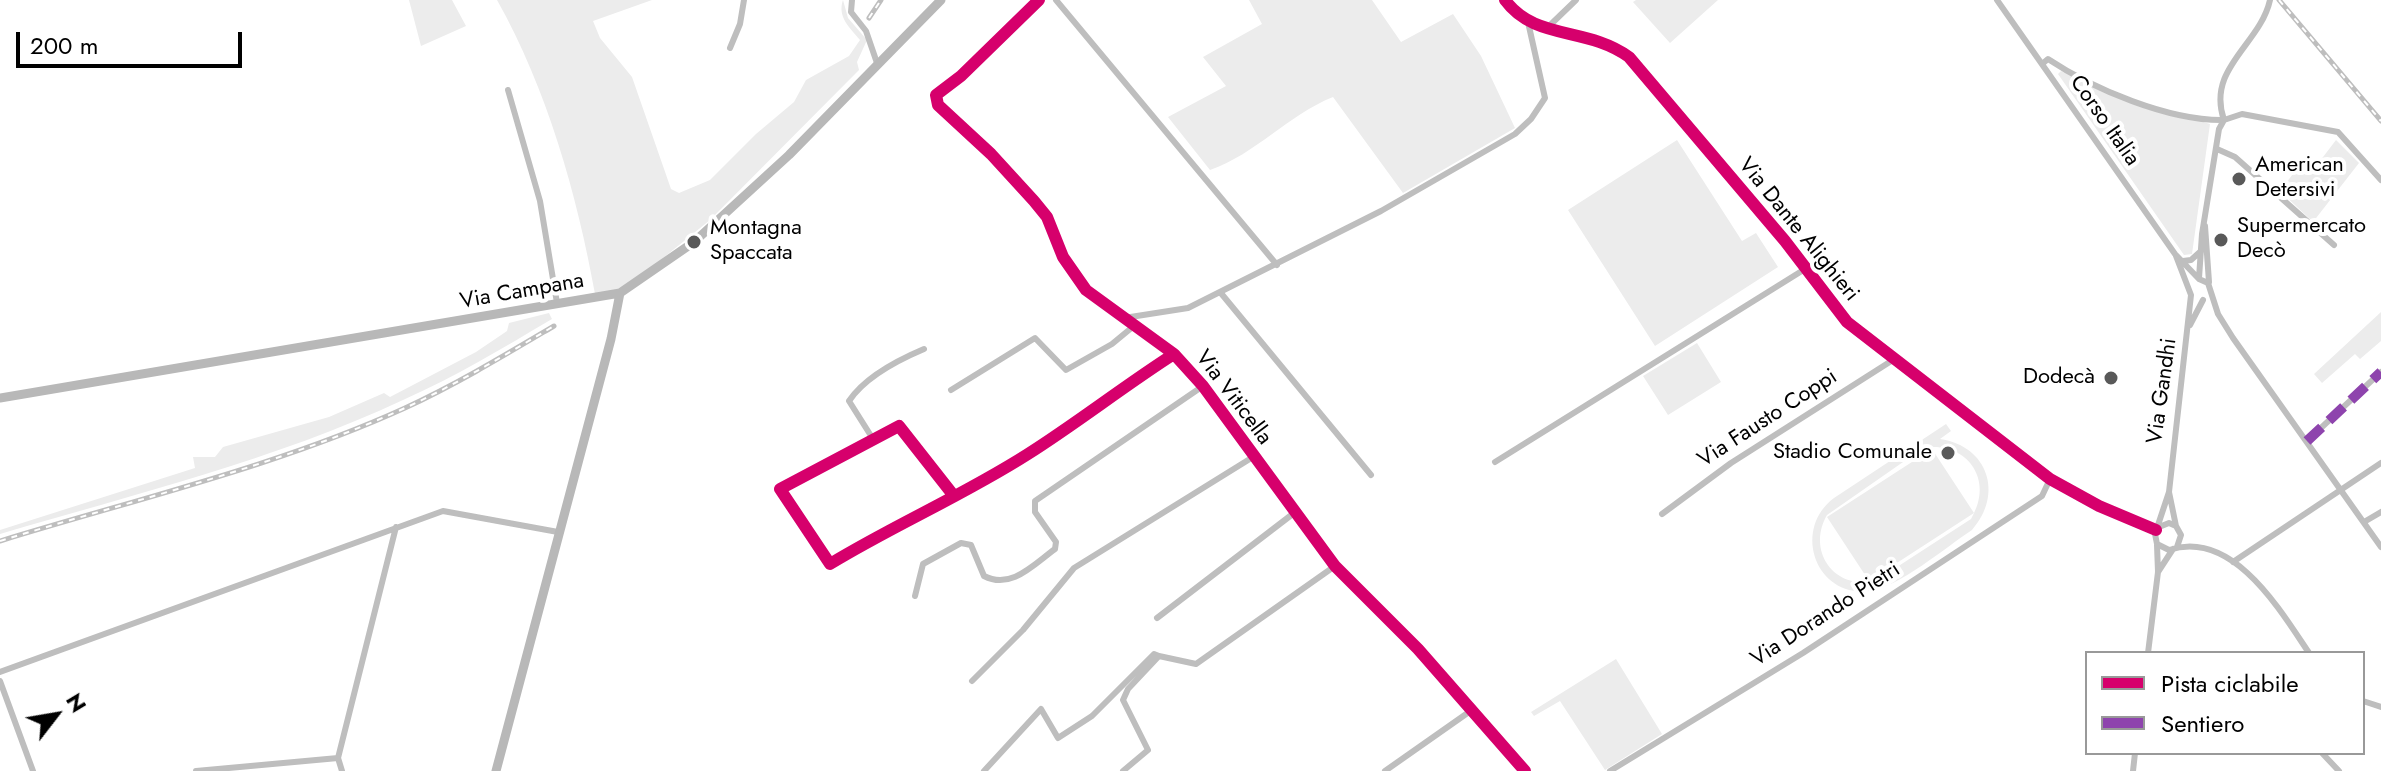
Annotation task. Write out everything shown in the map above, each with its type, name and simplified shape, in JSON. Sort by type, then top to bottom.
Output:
[{"type":"main road","name":"Via Campana","points":[[0,398],[620,293],[694,242],[789,155],[941,0]]},
{"type":"main road","points":[[496,771],[611,339],[620,293]]},
{"type":"street","points":[[730,48],[740,24],[744,0]]},
{"type":"street","points":[[852,0],[851,12],[866,31],[877,63]]},
{"type":"street","name":"Via Viticella","points":[[1039,0],[961,76],[940,89],[935,100],[1047,217],[1063,257],[1086,290],[1174,354],[1203,386],[1335,566],[1418,649],[1469,712],[1525,771]]},
{"type":"street","points":[[1056,0],[1277,265]]},
{"type":"street","name":"Via Dante Alighieri","points":[[1505,0],[1528,22],[1546,29],[1600,39],[1629,57],[1847,322],[2050,479],[2099,506],[2157,529]]},
{"type":"street","points":[[1546,29],[1576,0]]},
{"type":"street","name":"Corso Italia","points":[[1997,0],[2175,254],[2210,288]]},
{"type":"street","points":[[2190,291],[2199,279],[2217,149],[2224,120],[2220,110],[2229,65],[2260,26],[2269,3]]},
{"type":"street","points":[[1124,318],[1174,313],[1220,292],[1411,195],[1515,134],[1531,119],[1545,98],[1528,22]]},
{"type":"street","points":[[2042,64],[2048,59],[2077,78],[2153,107],[2209,121],[2242,114],[2338,132],[2381,180]]},
{"type":"street","points":[[508,90],[540,201],[557,303]]},
{"type":"street","points":[[2217,149],[2235,157],[2334,245]]},
{"type":"street","points":[[2205,226],[2210,288],[2218,314],[2381,547]]},
{"type":"street","points":[[2183,261],[2191,260],[2201,251]]},
{"type":"street","points":[[2175,254],[2190,291],[2203,300]]},
{"type":"street","points":[[1495,462],[1805,269]]},
{"type":"street","points":[[2190,325],[2210,288]]},
{"type":"street","name":"Via Gandhi","points":[[2157,529],[2169,492],[2190,325],[2190,291]]},
{"type":"street","points":[[1220,292],[1371,475]]},
{"type":"street","points":[[951,390],[1035,338],[1066,370],[1112,344],[1135,325]]},
{"type":"street","points":[[873,439],[849,401],[857,389],[900,359],[924,349]]},
{"type":"street","points":[[954,496],[899,426],[780,489],[830,564],[954,496],[1028,454],[1174,354]]},
{"type":"street","name":"Via Fausto Coppi","points":[[1662,514],[1731,463],[1896,358]]},
{"type":"street","points":[[2307,441],[2381,372]]},
{"type":"street","points":[[915,596],[923,564],[961,543],[971,545],[984,576],[999,582],[1010,581],[1037,563],[1055,549],[1056,542],[1035,512],[1035,501],[1203,386]]},
{"type":"street","points":[[972,681],[1023,630],[1074,568],[1253,457]]},
{"type":"street","points":[[2233,562],[2381,463]]},
{"type":"street","name":"Via Dorando Pietri","points":[[1610,771],[1803,653],[2042,496],[2050,479]]},
{"type":"street","name":"Via Gandhi","points":[[2169,492],[2178,529]]},
{"type":"street","points":[[0,672],[443,511],[558,532]]},
{"type":"street","points":[[2364,522],[2381,512]]},
{"type":"street","points":[[1157,618],[1294,513]]},
{"type":"street","points":[[2148,651],[2158,572],[2157,529],[2169,523],[2197,545],[2233,562],[2282,611],[2308,651]]},
{"type":"street","points":[[342,771],[338,758],[396,527]]},
{"type":"street","points":[[2158,572],[2175,548],[2178,529]]},
{"type":"street","points":[[2157,544],[2164,549],[2197,545]]},
{"type":"street","points":[[984,771],[1041,709],[1058,738],[1092,716],[1154,654],[1196,664],[1335,566]]},
{"type":"street","points":[[1123,771],[1148,750],[1123,700],[1128,689],[1159,656]]},
{"type":"street","points":[[0,681],[33,771]]},
{"type":"street","points":[[1385,771],[1469,712]]},
{"type":"street","points":[[2324,755],[2339,771]]},
{"type":"street","points":[[196,771],[338,758]]},
{"type":"shaded area","points":[[409,0],[452,0],[466,26],[421,46]]},
{"type":"shaded area","points":[[497,0],[652,0],[593,21],[600,38],[632,77],[671,189],[679,193],[710,180],[756,134],[794,102],[806,80],[849,56],[860,40],[843,17],[843,0],[848,18],[867,40],[857,62],[859,70],[710,220],[619,290],[595,294],[579,218],[558,143],[531,69]]},
{"type":"shaded area","points":[[1249,0],[1372,0],[1401,42],[1453,14],[1481,56],[1515,128],[1403,193],[1333,97],[1301,114],[1227,163],[1210,170],[1168,117],[1226,86],[1203,57],[1262,24]]},
{"type":"shaded area","points":[[1718,0],[1670,43],[1633,2]]},
{"type":"shaded area","points":[[2061,71],[2105,92],[2210,124],[2192,254],[2184,255],[2058,74]]},
{"type":"shaded area","points":[[1677,140],[1742,241],[1756,233],[1778,267],[1655,346],[1568,210]]},
{"type":"shaded area","points":[[2336,140],[2359,163],[2313,222],[2280,191],[2305,158],[2313,165],[2320,161]]},
{"type":"shaded area","points":[[2381,312],[2381,341],[2360,359],[2355,354],[2322,383],[2314,374]]},
{"type":"shaded area","points":[[549,313],[552,319],[479,362],[422,391],[305,441],[0,534],[0,530],[195,468],[193,457],[215,457],[223,447],[329,417],[384,393],[390,397],[476,352],[507,331],[509,323]]},
{"type":"shaded area","points":[[1697,343],[1721,382],[1668,415],[1643,376]]},
{"type":"shaded area","points":[[1946,424],[1951,431],[1940,439],[1970,451],[1980,461],[1989,487],[1982,516],[1972,530],[1895,582],[1870,591],[1851,590],[1835,584],[1823,573],[1816,559],[1812,543],[1814,527],[1821,511],[1834,498]],"holes":[[[1932,447],[1957,452],[1973,467],[1980,489],[1979,501],[1971,519],[1877,580],[1862,582],[1837,574],[1828,566],[1820,542],[1827,515],[1916,453]]]},
{"type":"shaded area","points":[[1932,449],[1974,513],[1869,581],[1827,517]]},
{"type":"shaded area","points":[[1616,659],[1662,734],[1605,770],[1560,701],[1534,716],[1531,712]]},
{"type":"railway","points":[[869,18],[881,0]]},
{"type":"railway","points":[[2279,0],[2381,121]]},
{"type":"railway","points":[[0,541],[205,481],[357,429],[443,389],[554,326]]},
{"type":"marked path","points":[[2307,441],[2381,372]]},
{"type":"cycle path","points":[[1039,0],[961,76],[936,95],[938,105],[991,154],[1047,217],[1063,257],[1086,290],[1174,354],[1203,386],[1335,566],[1418,649],[1525,771]]},
{"type":"cycle path","points":[[1505,0],[1531,22],[1613,47],[1629,57],[1785,241],[1847,322],[2050,479],[2099,506],[2156,530]]},
{"type":"cycle path","points":[[954,496],[899,426],[780,489],[830,564],[1004,469],[1174,354]]},
{"type":"place","name":"American Detersivi","points":[[2239,179]]},
{"type":"place","name":"Supermercato Decò","points":[[2221,240]]},
{"type":"place","name":"Montagna Spaccata","points":[[694,242]]},
{"type":"place","name":"Dodecà","points":[[2111,378]]},
{"type":"place","name":"Stadio Comunale","points":[[1948,453]]}]
